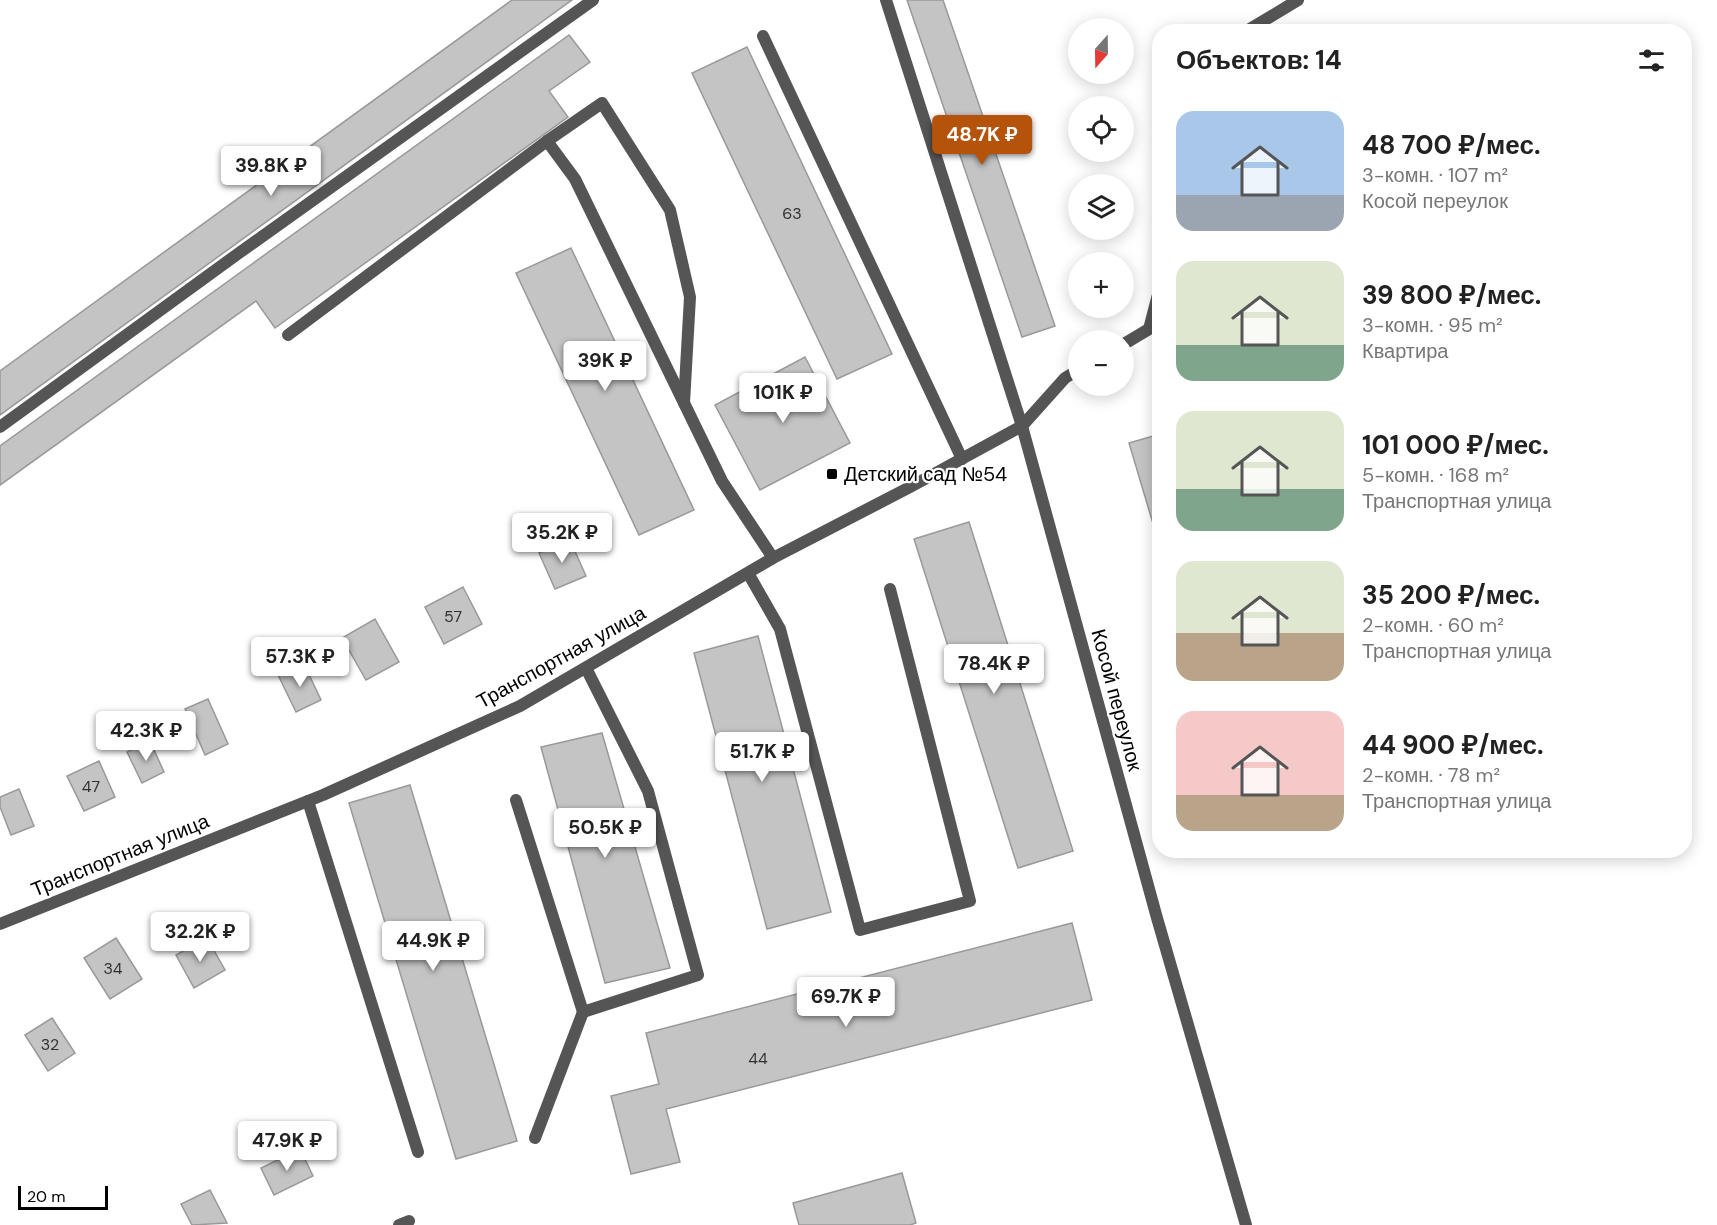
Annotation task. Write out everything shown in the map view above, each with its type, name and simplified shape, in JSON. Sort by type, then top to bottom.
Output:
[{"type":"street","points":[[0,428],[229,260],[593,0]]},
{"type":"street","name":"Косой переулок","points":[[886,0],[1022,426],[1157,918],[1246,1225]]},
{"type":"street","points":[[1258,24],[1298,0]]},
{"type":"street","points":[[763,36],[962,459]]},
{"type":"street","points":[[288,335],[547,141],[602,103],[670,210],[690,297],[684,404]]},
{"type":"street","points":[[547,141],[575,179],[722,481],[772,558]]},
{"type":"street","points":[[1134,338],[1149,329],[1152,318]]},
{"type":"street","name":"Транспортная улица","points":[[0,924],[308,801],[520,706],[772,558],[1022,426],[1068,376]]},
{"type":"street","points":[[748,573],[780,629],[860,930],[970,901],[890,589]]},
{"type":"street","points":[[583,1012],[698,975],[648,791],[586,668]]},
{"type":"street","points":[[516,800],[583,1012],[535,1138]]},
{"type":"street","points":[[308,801],[418,1152]]},
{"type":"building","points":[[512,0],[572,0],[0,415],[0,371]]},
{"type":"building","points":[[907,0],[943,0],[1055,326],[1022,337]]},
{"type":"building","points":[[569,35],[590,62],[549,91],[568,117],[275,328],[256,301],[0,485],[0,446]]},
{"type":"building","points":[[747,47],[892,354],[837,379],[692,73]]},
{"type":"building","points":[[571,248],[694,510],[639,535],[516,273]]},
{"type":"building","points":[[805,357],[850,443],[760,490],[715,405]]},
{"type":"building","points":[[1152,436],[1152,520],[1129,443]]},
{"type":"building","points":[[969,522],[1073,851],[1018,868],[914,539]]},
{"type":"building","points":[[570,540],[586,576],[555,589],[539,553]]},
{"type":"building","points":[[463,587],[482,624],[444,644],[425,607]]},
{"type":"building","points":[[375,619],[399,662],[366,680],[342,638]]},
{"type":"building","points":[[758,636],[831,912],[767,929],[694,653]]},
{"type":"building","points":[[304,664],[321,700],[296,712],[278,675]]},
{"type":"building","points":[[208,699],[228,744],[205,755],[185,709]]},
{"type":"building","points":[[602,733],[670,968],[605,983],[541,747]]},
{"type":"building","points":[[150,741],[164,772],[142,783],[127,752]]},
{"type":"building","points":[[99,761],[115,797],[84,811],[67,776]]},
{"type":"building","points":[[410,785],[517,1141],[456,1159],[349,803]]},
{"type":"building","points":[[19,789],[34,826],[11,835],[0,807],[0,797]]},
{"type":"building","points":[[1072,923],[1092,1000],[666,1109],[680,1162],[631,1174],[611,1096],[659,1084],[646,1033]]},
{"type":"building","points":[[116,938],[142,979],[110,999],[84,958]]},
{"type":"building","points":[[207,938],[225,970],[194,988],[176,955]]},
{"type":"building","points":[[52,1018],[75,1053],[48,1071],[25,1035]]},
{"type":"building","points":[[300,1149],[313,1176],[274,1195],[261,1168]]},
{"type":"building","points":[[902,1173],[916,1223],[910,1225],[799,1225],[793,1203]]},
{"type":"building","points":[[210,1190],[227,1223],[192,1225],[181,1204]]},
{"type":"place","name":"Детский сад №54","points":[[832,474]]}]
